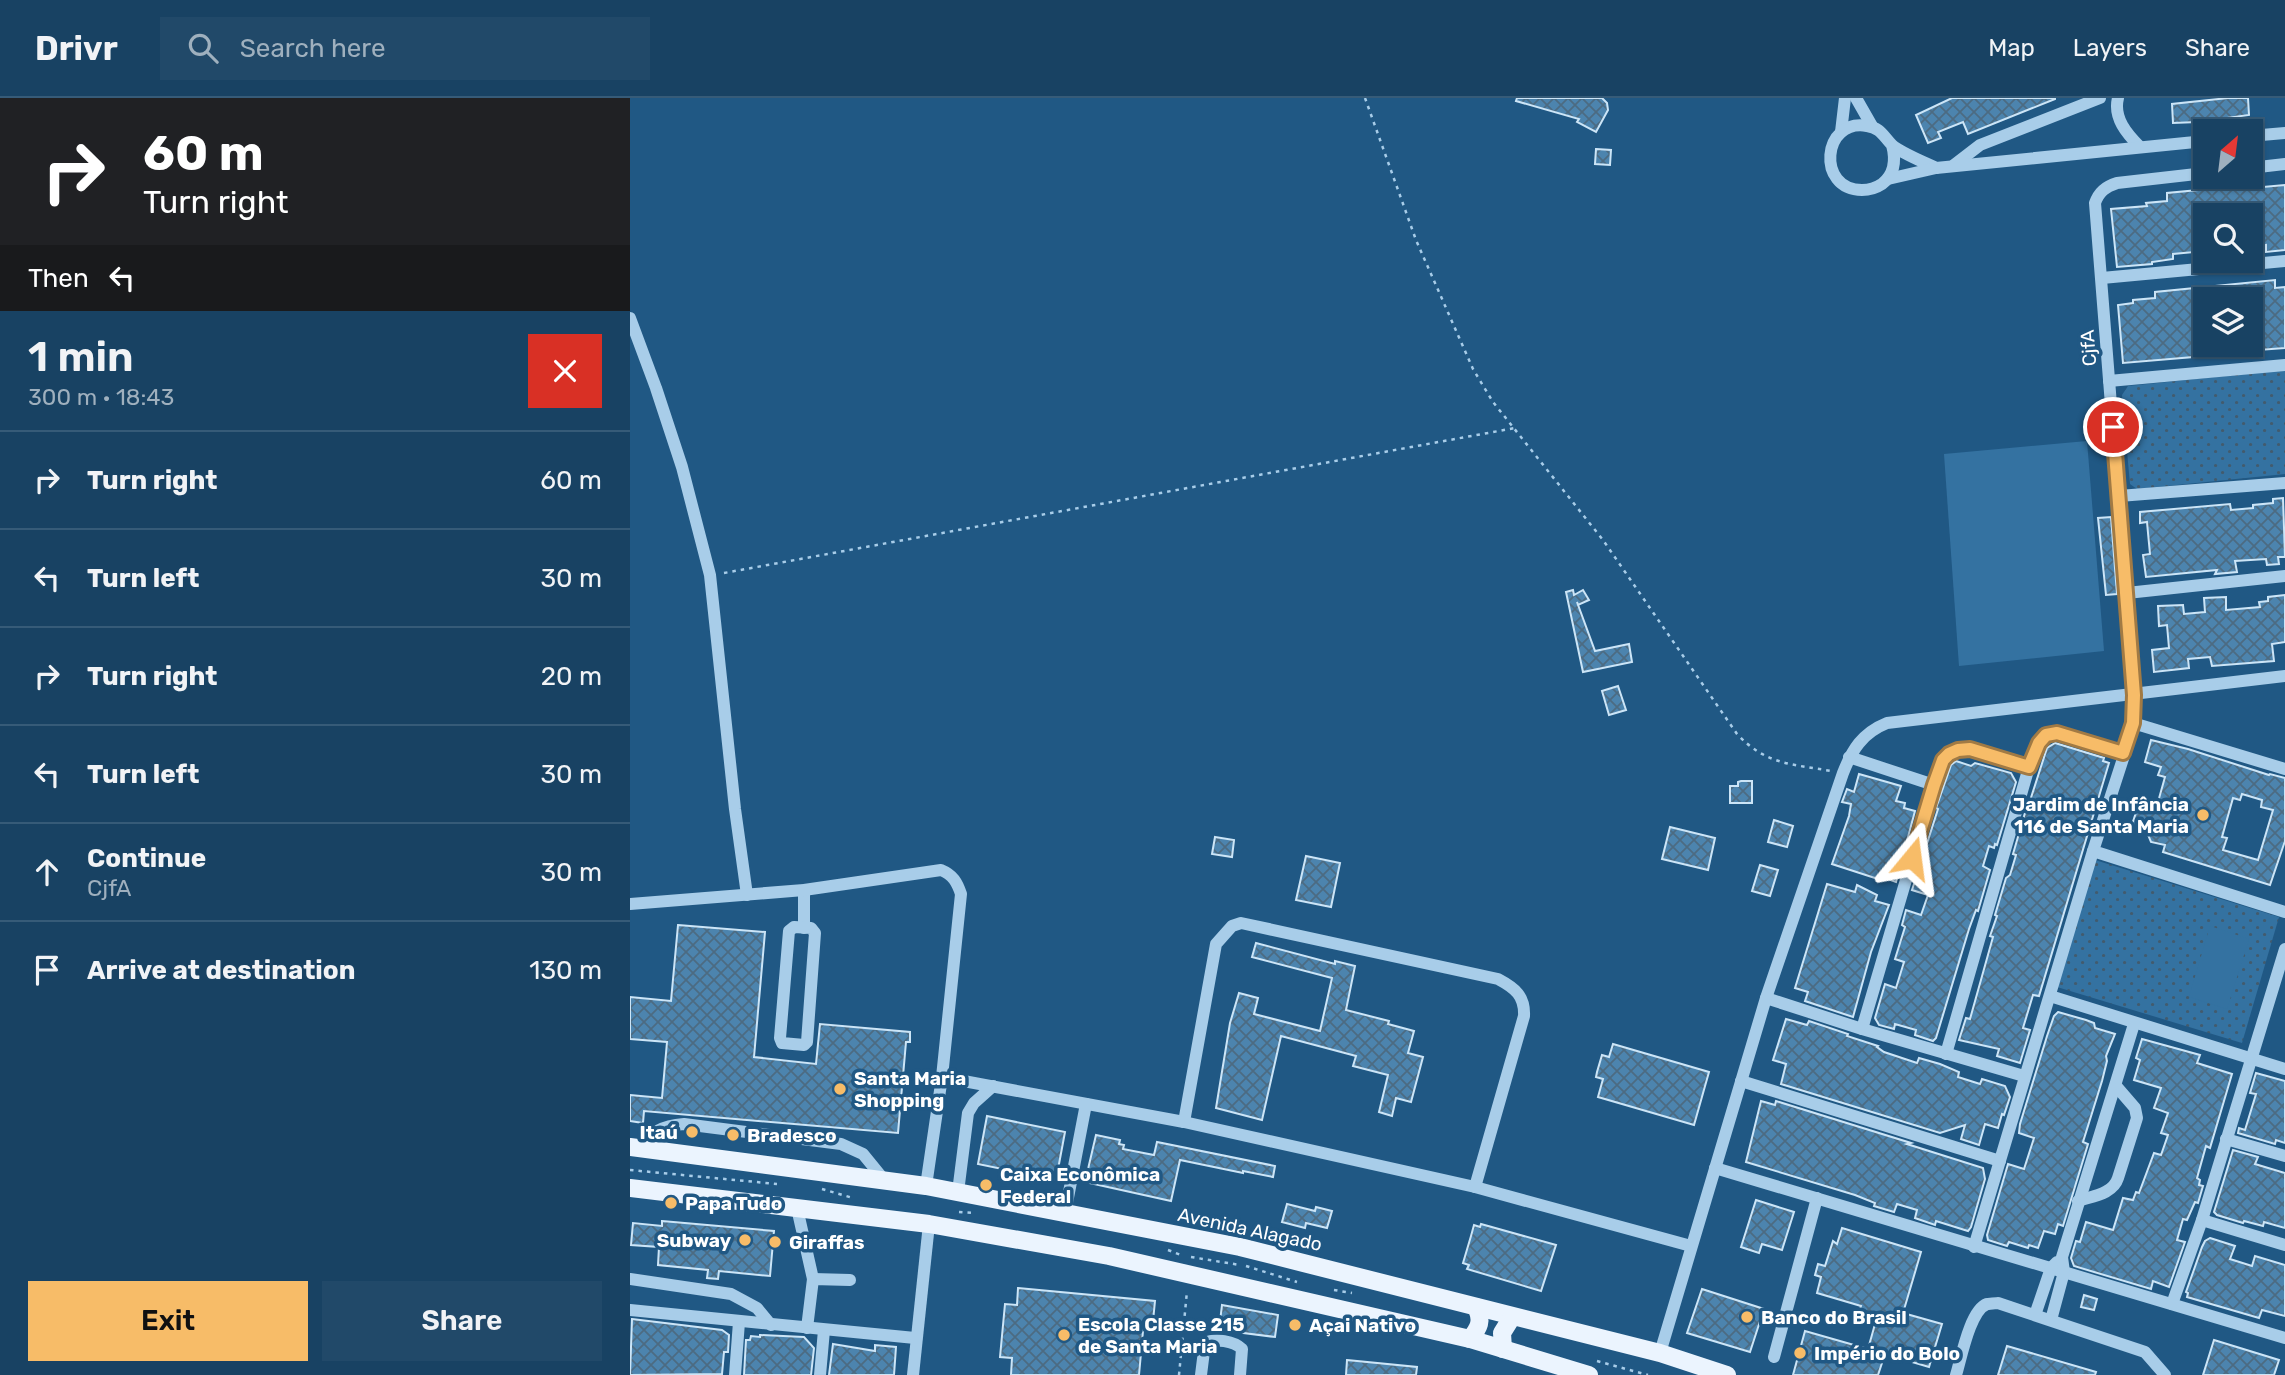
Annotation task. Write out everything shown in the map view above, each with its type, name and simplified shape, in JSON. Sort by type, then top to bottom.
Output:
[{"type":"main road","name":"Avenida Alagado","points":[[633,1147],[926,1186],[1240,1247],[1660,1353],[1727,1375]]},
{"type":"main road","points":[[630,1188],[929,1224],[1109,1256],[1470,1339],[1589,1375]]},
{"type":"main road","points":[[1470,1339],[1480,1324],[1476,1307]]},
{"type":"main road","points":[[1503,1349],[1502,1333],[1512,1317]]},
{"type":"street","points":[[1841,132],[1845,98]]},
{"type":"street","points":[[1856,98],[1871,126],[1887,136],[1892,145],[1894,168],[1888,179],[1879,186],[1858,191],[1847,188],[1832,172],[1829,161],[1833,140],[1850,127],[1871,126]]},
{"type":"street","points":[[1954,166],[1980,145],[2100,98]]},
{"type":"street","points":[[2118,98],[2117,113],[2122,126],[2140,147]]},
{"type":"street","points":[[2263,135],[2285,133]]},
{"type":"street","points":[[1888,179],[1936,168],[2193,142]]},
{"type":"street","points":[[1892,145],[1936,168]]},
{"type":"street","points":[[2263,167],[2285,164]]},
{"type":"street","name":"CjfA","points":[[1974,1247],[2133,723],[2134,695],[2127,593],[2095,203],[2098,194],[2117,183],[2193,174]]},
{"type":"street","points":[[2102,278],[2285,261]]},
{"type":"street","points":[[630,318],[682,467],[710,575],[747,895]]},
{"type":"street","points":[[2109,381],[2285,365]]},
{"type":"street","points":[[2119,496],[2285,483]]},
{"type":"street","points":[[2127,593],[2285,576]]},
{"type":"street","points":[[1660,1353],[1766,998],[1849,757],[1859,741],[1873,728],[1886,723],[2285,676]]},
{"type":"street","points":[[2133,723],[2285,769]]},
{"type":"street","points":[[1945,1054],[2029,767],[2039,743],[2046,735],[2057,733],[2123,753]]},
{"type":"street","points":[[1862,1029],[1943,760],[1958,750],[1970,749],[2029,767]]},
{"type":"street","points":[[1849,757],[1934,785]]},
{"type":"street","points":[[2093,851],[2285,912]]},
{"type":"street","points":[[630,904],[804,890],[941,870],[949,873],[958,883],[961,894],[943,1077],[926,1186]]},
{"type":"street","points":[[804,890],[804,928]]},
{"type":"street","points":[[1184,1122],[1216,944],[1232,926],[1241,923],[1498,979],[1513,987],[1520,996],[1525,1005],[1524,1016],[1475,1187]]},
{"type":"street","points":[[794,926],[804,928],[811,928],[815,933],[807,1042],[804,1045],[782,1043],[780,1038],[789,931],[794,926]]},
{"type":"street","points":[[2172,1304],[2202,1220],[2285,949]]},
{"type":"street","points":[[2050,996],[2285,1069]]},
{"type":"street","points":[[1766,998],[2024,1076]]},
{"type":"street","points":[[2050,1320],[2058,1270],[2134,1024]]},
{"type":"street","points":[[943,1077],[1184,1122],[1475,1187],[1691,1246]]},
{"type":"street","points":[[1741,1081],[2000,1161]]},
{"type":"street","points":[[958,1192],[968,1113],[974,1103],[993,1086]]},
{"type":"street","points":[[2078,1201],[2108,1191],[2116,1185],[2119,1178],[2137,1118],[2134,1108],[2116,1086]]},
{"type":"street","points":[[1065,1213],[1086,1104]]},
{"type":"street","points":[[633,1147],[666,1126],[684,1124],[842,1144],[863,1154],[885,1181]]},
{"type":"street","points":[[2226,1139],[2285,1156]]},
{"type":"street","points":[[1715,1168],[2285,1338]]},
{"type":"street","points":[[1774,1357],[1816,1198]]},
{"type":"street","points":[[797,1208],[813,1279],[807,1328]]},
{"type":"street","points":[[2202,1220],[2285,1245]]},
{"type":"street","points":[[913,1375],[929,1224]]},
{"type":"street","points":[[2035,1315],[2058,1270]]},
{"type":"street","points":[[630,1279],[731,1293],[757,1308],[771,1325]]},
{"type":"street","points":[[813,1279],[850,1280]]},
{"type":"street","points":[[1956,1375],[1972,1321],[1980,1308],[1998,1303],[2145,1352],[2165,1375]]},
{"type":"street","points":[[630,1310],[915,1338]]},
{"type":"street","points":[[735,1375],[739,1322]]},
{"type":"street","points":[[820,1375],[824,1330]]},
{"type":"street","points":[[1201,1375],[1203,1348],[1210,1340],[1235,1343],[1242,1349],[1240,1375]]},
{"type":"path","points":[[1365,98],[1416,240],[1473,369],[1493,402],[1603,540],[1744,742],[1751,749],[1779,762],[1843,774]]},
{"type":"path","points":[[710,575],[1515,428]]},
{"type":"path","points":[[1179,1375],[1189,1275]]},
{"type":"shaded area","points":[[2285,370],[2285,474],[2137,489],[2130,484],[2122,395],[2128,386]]},
{"type":"shaded area","points":[[2087,441],[2104,651],[1959,666],[1944,454]]},
{"type":"shaded area","points":[[2095,860],[2279,917],[2242,1043],[2057,987]]},
{"type":"shaded area","points":[[2210,926],[2249,939],[2227,1009],[2189,997]]},
{"type":"building","points":[[1517,98],[1602,98],[1607,103],[1608,110],[1596,132],[1577,122],[1579,119],[1516,101]]},
{"type":"building","points":[[1952,98],[2055,99],[1968,134],[1963,122],[1938,132],[1941,138],[1928,143],[1916,115]]},
{"type":"building","points":[[2248,98],[2249,115],[2173,123],[2172,104]]},
{"type":"building","points":[[1596,149],[1611,150],[1610,165],[1595,164]]},
{"type":"building","points":[[2285,185],[2285,250],[2266,252],[2266,245],[2263,245],[2263,203],[2193,203],[2193,252],[2173,254],[2173,259],[2152,264],[2117,267],[2111,209],[2147,206],[2146,203],[2167,201],[2167,193],[2209,189],[2263,189]]},
{"type":"building","points":[[2275,280],[2275,288],[2285,287],[2285,348],[2263,350],[2263,287],[2205,287]]},
{"type":"building","points":[[2193,288],[2194,357],[2123,363],[2118,305],[2133,303],[2133,300],[2155,298],[2155,292]]},
{"type":"building","points":[[2283,498],[2285,557],[2278,557],[2279,564],[2267,565],[2266,559],[2235,561],[2237,572],[2215,574],[2217,570],[2146,577],[2143,555],[2150,554],[2147,522],[2140,523],[2140,512],[2230,504],[2231,510],[2253,508],[2253,505],[2273,503],[2273,499]]},
{"type":"building","points":[[2111,517],[2117,594],[2106,595],[2098,518]]},
{"type":"building","points":[[1573,590],[1574,595],[1583,590],[1589,600],[1578,605],[1595,651],[1629,644],[1632,662],[1583,672],[1566,592]]},
{"type":"building","points":[[2285,595],[2285,642],[2272,644],[2274,661],[2212,666],[2210,657],[2188,659],[2189,668],[2154,672],[2152,650],[2169,648],[2167,625],[2159,626],[2158,606],[2183,605],[2184,614],[2205,612],[2204,598],[2226,597],[2226,610],[2260,607],[2259,602],[2268,601],[2268,597]]},
{"type":"building","points":[[1618,686],[1626,710],[1609,715],[1602,691]]},
{"type":"building","name":"Jardim de Infância 116 de Santa Maria","points":[[2151,740],[2285,778],[2285,841],[2270,885],[2163,852],[2165,845],[2151,842],[2144,825],[2131,828],[2141,797],[2158,802],[2165,777],[2158,775],[2161,767],[2145,762]],"holes":[[[2242,794],[2262,800],[2261,807],[2273,810],[2258,860],[2223,850],[2227,838],[2222,837],[2233,798],[2240,800]]]},
{"type":"building","points":[[2055,743],[2104,758],[2103,761],[2109,763],[2039,996],[2033,995],[2023,1028],[2030,1030],[2020,1063],[1997,1056],[1999,1049],[1959,1040],[1966,1018],[1970,1019],[1993,937],[1990,936],[1997,916],[1995,915],[2016,855],[2013,854],[2027,806],[2047,748]]},
{"type":"building","points":[[1956,761],[2011,773],[2016,782],[1997,845],[1995,844],[1994,848],[1989,846],[1983,866],[1990,870],[1933,1041],[1915,1035],[1916,1030],[1895,1024],[1894,1029],[1879,1025],[1875,1018],[1885,984],[1896,988],[1904,962],[1895,959],[1905,927],[1902,925],[1906,910],[1921,915],[1928,895],[1912,890],[1938,809],[1936,808],[1951,765]]},
{"type":"building","points":[[1859,774],[1901,786],[1896,801],[1905,803],[1904,808],[1915,811],[1896,882],[1882,877],[1881,880],[1832,864],[1851,804],[1842,802],[1847,789],[1854,792]]},
{"type":"building","points":[[1741,781],[1752,781],[1752,803],[1730,803],[1730,786],[1738,786]]},
{"type":"building","points":[[1774,820],[1793,826],[1787,847],[1768,842]]},
{"type":"building","points":[[1670,827],[1715,838],[1708,870],[1662,859]]},
{"type":"building","points":[[1215,837],[1234,840],[1232,857],[1212,854]]},
{"type":"building","points":[[1306,856],[1340,863],[1331,907],[1296,900]]},
{"type":"building","points":[[1760,865],[1778,870],[1770,896],[1752,891]]},
{"type":"building","points":[[1827,884],[1855,892],[1857,885],[1877,895],[1875,901],[1889,905],[1871,952],[1853,1017],[1805,1001],[1808,992],[1795,988]]},
{"type":"building","points":[[678,925],[765,932],[754,1057],[816,1064],[820,1024],[910,1032],[910,1042],[906,1042],[898,1133],[644,1111],[643,1123],[630,1121],[630,1095],[662,1098],[667,1042],[630,1039],[630,997],[671,1001]]},
{"type":"building","points":[[1256,943],[1335,964],[1335,961],[1355,966],[1346,1010],[1389,1021],[1388,1024],[1414,1031],[1408,1053],[1423,1057],[1411,1102],[1396,1098],[1392,1116],[1379,1112],[1388,1075],[1353,1066],[1356,1056],[1281,1036],[1262,1120],[1216,1108],[1230,1023],[1239,993],[1258,998],[1254,1014],[1320,1031],[1332,978],[1252,957]]},
{"type":"building","points":[[2058,1012],[2094,1023],[2095,1028],[2115,1034],[2106,1056],[2102,1081],[2083,1142],[2088,1144],[2063,1226],[2058,1224],[2055,1234],[2044,1231],[2038,1248],[2009,1242],[2007,1246],[1988,1240],[1987,1235],[2008,1164],[2024,1169],[2034,1138],[2019,1133],[2020,1124],[2047,1036]]},
{"type":"building","points":[[1786,1019],[1807,1025],[1809,1021],[1848,1034],[1847,1036],[1878,1046],[1884,1052],[1917,1063],[1919,1058],[1940,1064],[1959,1072],[1958,1077],[1980,1084],[1982,1079],[2005,1086],[2010,1097],[1998,1128],[1985,1124],[1979,1145],[1961,1139],[1965,1125],[1940,1133],[1781,1084],[1786,1064],[1773,1060]]},
{"type":"building","points":[[2142,1039],[2200,1055],[2197,1063],[2232,1074],[2210,1148],[2206,1146],[2197,1178],[2200,1180],[2199,1185],[2203,1186],[2198,1203],[2195,1202],[2187,1220],[2183,1219],[2177,1240],[2185,1242],[2169,1287],[2153,1281],[2151,1289],[2074,1266],[2071,1258],[2076,1241],[2080,1242],[2086,1222],[2113,1230],[2123,1198],[2133,1200],[2136,1192],[2139,1193],[2154,1153],[2161,1155],[2168,1135],[2161,1133],[2168,1113],[2154,1108],[2161,1088],[2134,1080],[2140,1060],[2136,1058]]},
{"type":"building","points":[[1613,1044],[1709,1072],[1694,1125],[1598,1097],[1603,1079],[1596,1077],[1597,1072],[1602,1055],[1609,1057]]},
{"type":"building","points":[[2256,1073],[2285,1081],[2285,1143],[2276,1140],[2275,1144],[2238,1133],[2239,1128],[2245,1130],[2256,1094],[2250,1093]]},
{"type":"building","points":[[1761,1101],[1775,1105],[1776,1101],[1983,1168],[1985,1179],[1971,1227],[1968,1231],[1936,1221],[1935,1225],[1915,1218],[1917,1210],[1897,1204],[1894,1212],[1874,1206],[1875,1203],[1855,1195],[1746,1162]]},
{"type":"building","points":[[987,1116],[1065,1132],[1056,1180],[978,1164]]},
{"type":"building","points":[[1096,1135],[1120,1140],[1119,1144],[1124,1145],[1123,1149],[1154,1155],[1157,1142],[1275,1166],[1273,1177],[1180,1160],[1171,1201],[1085,1182]]},
{"type":"building","points":[[2233,1150],[2258,1157],[2255,1164],[2285,1173],[2285,1228],[2264,1222],[2263,1226],[2244,1221],[2243,1223],[2214,1212]]},
{"type":"building","points":[[1756,1200],[1794,1212],[1782,1250],[1762,1244],[1759,1253],[1741,1247]]},
{"type":"building","points":[[1287,1204],[1315,1211],[1316,1207],[1332,1211],[1327,1228],[1306,1223],[1305,1228],[1282,1222]]},
{"type":"building","points":[[662,1221],[774,1231],[770,1276],[719,1271],[718,1279],[707,1278],[708,1270],[658,1265],[659,1247],[631,1245],[633,1223],[662,1226]]},
{"type":"building","points":[[1481,1224],[1556,1245],[1541,1291],[1467,1269],[1469,1265],[1463,1263],[1474,1225],[1480,1227]]},
{"type":"building","points":[[1842,1228],[1921,1252],[1903,1313],[1942,1324],[1929,1367],[1885,1354],[1878,1375],[1793,1375],[1805,1331],[1868,1349],[1877,1317],[1859,1312],[1861,1306],[1817,1293],[1821,1277],[1815,1275],[1818,1264],[1825,1266],[1833,1241],[1837,1244]]},
{"type":"building","points":[[2210,1238],[2235,1246],[2230,1259],[2252,1266],[2255,1256],[2285,1265],[2285,1316],[2262,1310],[2259,1318],[2187,1297],[2186,1292],[2202,1247]]},
{"type":"building","points":[[1018,1288],[1155,1301],[1153,1321],[1144,1320],[1139,1375],[1011,1375],[1012,1358],[1000,1357],[1005,1304],[1017,1305]]},
{"type":"building","points":[[1702,1289],[1764,1309],[1750,1352],[1687,1333]]},
{"type":"building","points":[[2084,1295],[2097,1299],[2094,1310],[2081,1307]]},
{"type":"building","points":[[1222,1305],[1278,1315],[1275,1337],[1219,1330]]},
{"type":"building","points":[[632,1319],[722,1330],[729,1335],[722,1374],[630,1375]]},
{"type":"building","points":[[760,1335],[804,1337],[814,1348],[811,1375],[744,1375],[746,1340]]},
{"type":"building","points":[[2214,1340],[2279,1360],[2274,1375],[2203,1375]]},
{"type":"building","points":[[833,1344],[875,1351],[875,1345],[896,1347],[894,1375],[829,1375]]},
{"type":"building","points":[[2007,1346],[2096,1372],[2095,1375],[1998,1375]]},
{"type":"building","points":[[1347,1360],[1417,1367],[1416,1375],[1346,1375]]},
{"type":"place","name":"Jardim de Infância 116 de Santa Maria","points":[[2203,815]]},
{"type":"place","name":"Santa Maria Shopping","points":[[840,1089]]},
{"type":"place","name":"Itaú","points":[[692,1132]]},
{"type":"place","name":"Bradesco","points":[[733,1135]]},
{"type":"place","name":"Caixa Econômica Federal","points":[[986,1185]]},
{"type":"place","name":"Papa Tudo","points":[[671,1203]]},
{"type":"place","name":"Subway","points":[[745,1240]]},
{"type":"place","name":"Giraffas","points":[[775,1242]]},
{"type":"place","name":"Banco do Brasil","points":[[1747,1317]]},
{"type":"place","name":"Açai Nativo","points":[[1295,1325]]},
{"type":"place","name":"Escola Classe 215 de Santa Maria","points":[[1064,1335]]},
{"type":"place","name":"Império do Bolo","points":[[1800,1353]]},
{"type":"route","points":[[1912,858],[1934,785],[1943,760],[1949,754],[1970,749],[2029,767],[2039,743],[2046,735],[2057,733],[2123,753],[2132,731],[2134,695],[2113,427]]}]
